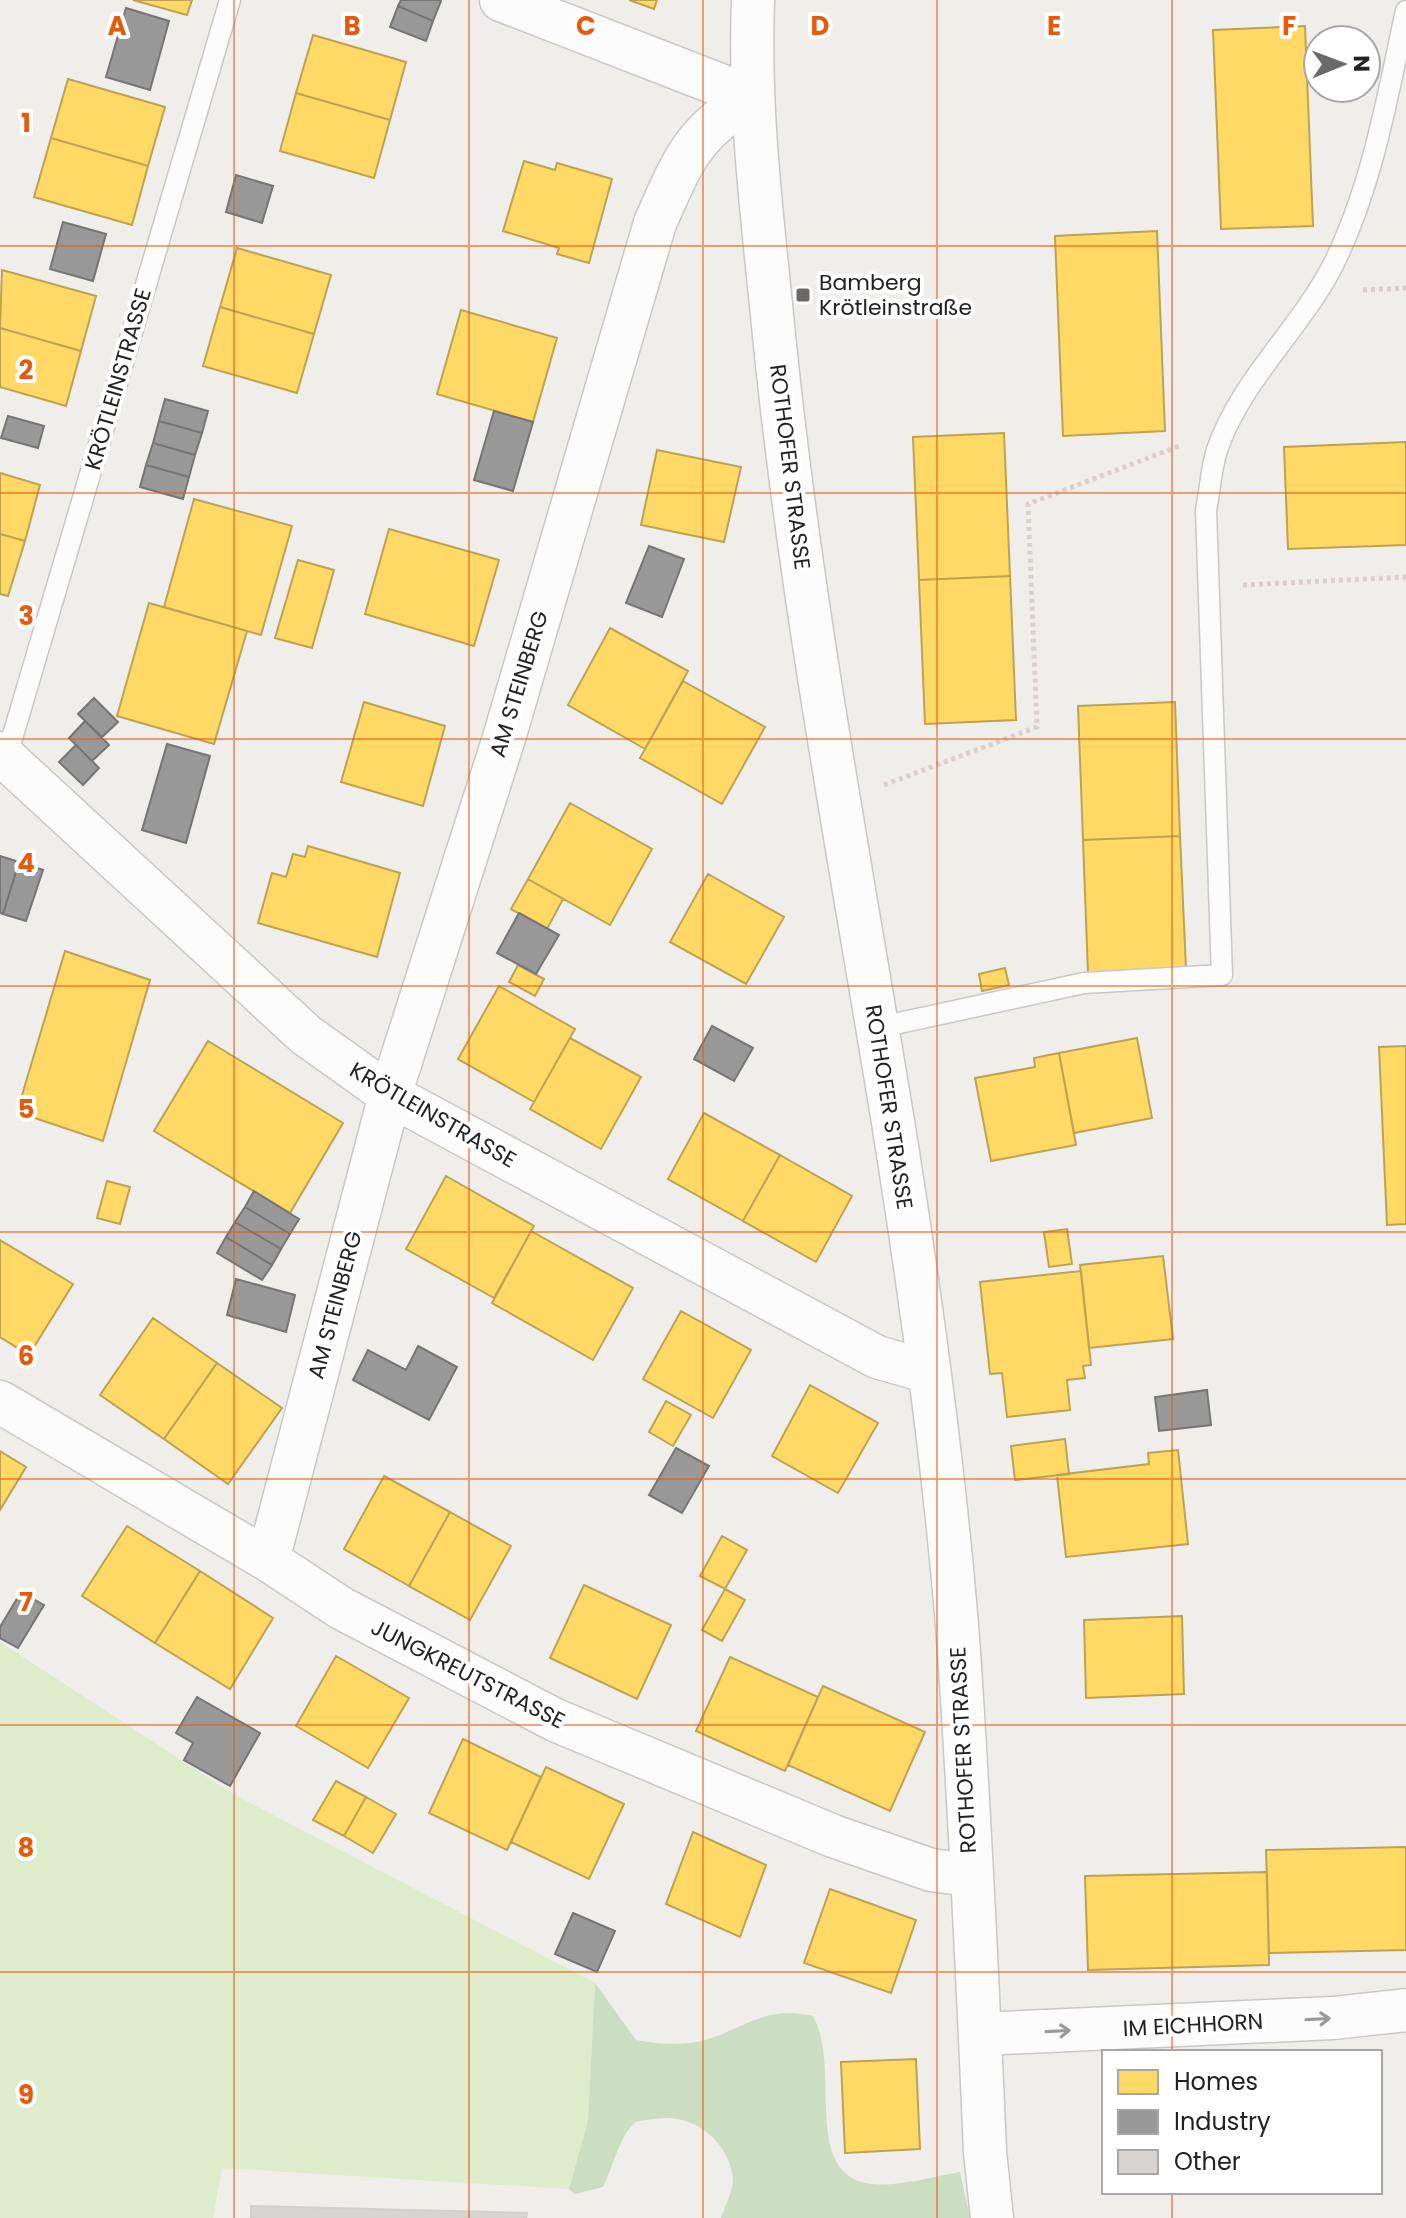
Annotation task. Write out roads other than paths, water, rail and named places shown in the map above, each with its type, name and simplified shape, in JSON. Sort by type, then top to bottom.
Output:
[{"type":"street","points":[[501,0],[751,97]]},
{"type":"street","name":"ROTHOFER STRASSE","points":[[753,0],[751,97],[757,188],[796,526],[929,1372],[958,1649],[985,2152],[992,2218]]},
{"type":"street","name":"AM STEINBERG","points":[[268,1560],[390,1095],[504,738],[655,223],[684,158],[714,120],[751,97]]},
{"type":"street","name":"KRÖTLEINSTRASSE","points":[[3,756],[306,1035],[390,1095],[877,1357],[929,1372]]},
{"type":"street","name":"JUNGKREUTSTRASSE","points":[[0,1402],[404,1644],[555,1720],[833,1836],[931,1870],[969,1875]]},
{"type":"street","name":"IM EICHHORN","points":[[980,2034],[1333,2018],[1406,2010]]},
{"type":"lane","name":"KRÖTLEINSTRASSE","points":[[3,756],[230,0]]},
{"type":"lane","points":[[876,1028],[1084,983],[1222,975],[1206,510],[1222,440],[1267,362],[1330,269],[1354,215],[1377,143],[1406,11]]},
{"type":"place","name":"Bamberg Krötleinstraße","points":[[803,295]]}]
